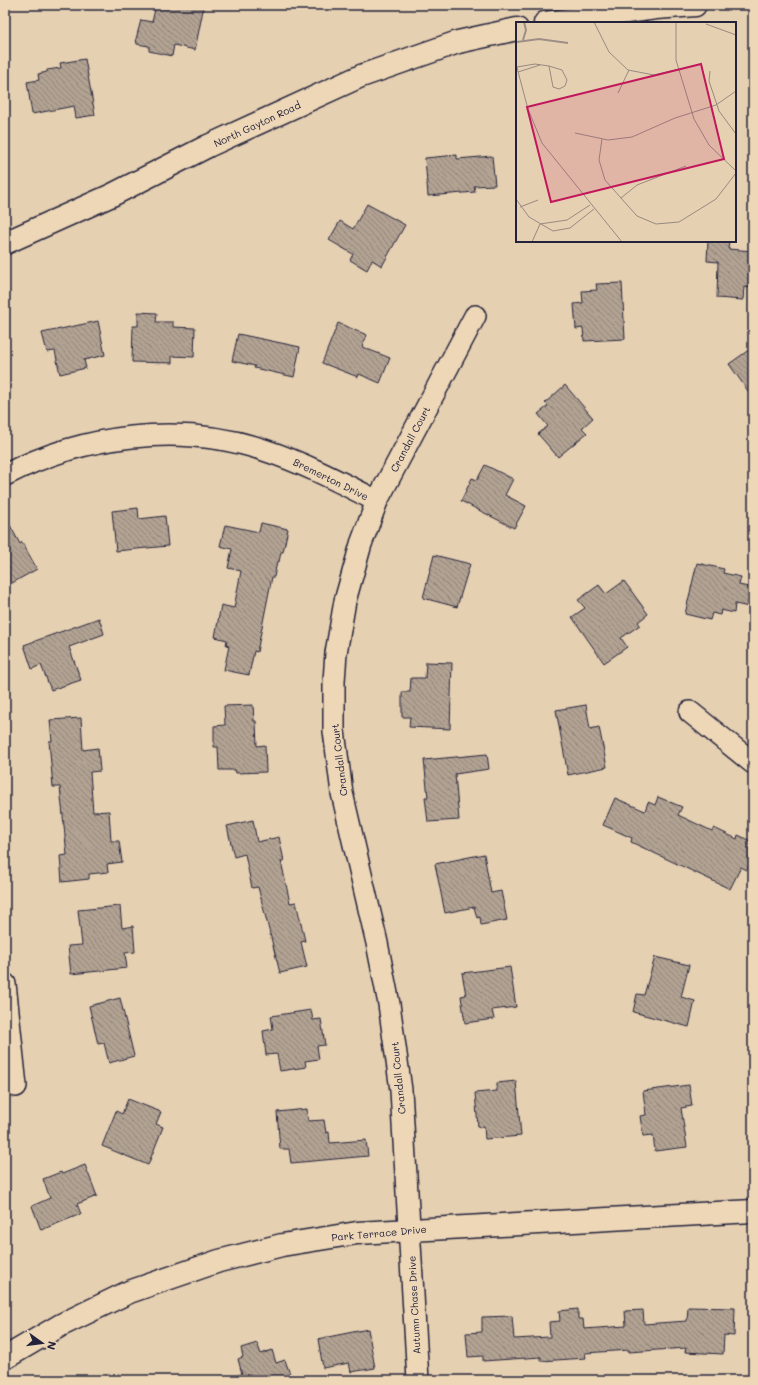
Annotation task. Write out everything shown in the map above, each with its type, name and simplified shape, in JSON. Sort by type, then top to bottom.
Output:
[{"type":"street","points":[[552,22],[648,9],[695,5]]},
{"type":"street","name":"North Gayton Road","points":[[5,243],[112,194],[208,146],[361,76],[458,42],[516,29]]},
{"type":"street","name":"Crandall Court","points":[[410,1230],[401,1090],[389,1004],[377,943],[342,793],[334,731],[336,653],[345,601],[361,544],[377,501],[475,316]]},
{"type":"street","name":"Bremerton Drive","points":[[5,475],[60,452],[100,442],[144,436],[186,436],[225,441],[263,449],[304,464],[377,501]]},
{"type":"street","points":[[690,712],[753,763]]},
{"type":"street","points":[[5,984],[16,1086]]},
{"type":"street","name":"Park Terrace Drive","points":[[5,1358],[61,1325],[129,1292],[219,1261],[282,1245],[357,1233],[753,1211]]},
{"type":"street","name":"Autumn Chase Drive","points":[[410,1230],[418,1380]]},
{"type":"building","points":[[156,5],[204,5],[195,50],[174,45],[172,56],[149,51],[149,46],[137,44],[136,39],[141,20],[152,22]]},
{"type":"building","points":[[85,59],[95,115],[76,118],[74,106],[32,114],[27,82],[39,80],[38,74],[47,72],[47,70],[61,68],[60,63]]},
{"type":"building","points":[[457,155],[457,159],[492,156],[495,185],[474,186],[475,192],[428,196],[425,158]]},
{"type":"building","points":[[367,204],[405,225],[382,266],[372,260],[367,270],[350,260],[353,254],[329,240],[340,221],[353,229]]},
{"type":"building","points":[[708,242],[729,242],[728,249],[753,251],[753,288],[744,287],[743,300],[717,298],[718,262],[707,261]]},
{"type":"building","points":[[622,283],[625,339],[584,341],[583,328],[576,329],[574,304],[583,303],[582,291],[597,290],[596,284]]},
{"type":"building","points":[[138,312],[157,313],[156,322],[173,322],[173,327],[195,328],[194,357],[172,356],[172,363],[132,362],[133,326],[138,326]]},
{"type":"building","points":[[98,321],[105,355],[84,360],[86,368],[60,374],[55,351],[47,352],[42,333]]},
{"type":"building","points":[[338,323],[367,335],[362,347],[390,358],[380,383],[359,374],[358,377],[322,363]]},
{"type":"building","points":[[238,334],[300,347],[294,377],[254,368],[255,366],[232,361]]},
{"type":"building","points":[[753,347],[753,398],[729,364]]},
{"type":"building","points":[[565,385],[593,418],[582,428],[587,433],[558,457],[538,434],[548,426],[538,414],[548,406],[545,403]]},
{"type":"building","points":[[485,465],[513,479],[505,495],[526,506],[514,528],[461,501],[472,478],[477,480]]},
{"type":"building","points":[[138,508],[139,519],[165,516],[168,546],[116,551],[112,511]]},
{"type":"building","points":[[5,516],[20,544],[22,542],[37,569],[5,587]]},
{"type":"building","points":[[261,523],[288,529],[283,552],[281,552],[279,562],[277,562],[274,577],[272,577],[257,652],[254,651],[249,675],[224,670],[229,646],[226,645],[227,640],[215,637],[221,605],[234,608],[241,571],[228,568],[232,549],[220,546],[225,525],[259,532]]},
{"type":"building","points":[[434,555],[470,564],[457,607],[423,598]]},
{"type":"building","points":[[697,563],[724,569],[723,573],[741,577],[739,585],[753,588],[749,607],[735,604],[734,613],[721,610],[720,615],[712,613],[710,620],[685,614]]},
{"type":"building","points":[[624,581],[648,614],[638,622],[640,625],[621,638],[627,647],[604,663],[572,617],[585,608],[578,600],[599,585],[606,594]]},
{"type":"building","points":[[99,618],[104,634],[69,647],[81,680],[51,690],[41,665],[32,669],[24,645]]},
{"type":"building","points":[[426,662],[452,663],[450,729],[409,727],[410,717],[402,717],[402,692],[410,692],[411,678],[425,678]]},
{"type":"building","points":[[253,705],[254,721],[256,721],[257,746],[265,745],[266,772],[236,773],[235,770],[219,770],[218,747],[214,747],[214,726],[225,725],[224,706]]},
{"type":"building","points":[[586,705],[590,729],[599,727],[607,767],[568,775],[556,710]]},
{"type":"building","points":[[81,718],[83,750],[98,748],[100,771],[90,772],[93,812],[109,811],[111,841],[119,841],[122,862],[107,864],[108,872],[89,874],[89,879],[62,882],[60,856],[67,855],[60,787],[53,787],[49,741],[52,741],[50,720]]},
{"type":"building","points":[[487,754],[489,769],[455,774],[459,820],[428,822],[425,797],[428,797],[424,760]]},
{"type":"building","points":[[658,797],[682,807],[678,815],[712,831],[714,828],[737,839],[738,835],[753,842],[753,859],[747,870],[741,867],[730,889],[631,842],[632,838],[603,825],[615,798],[645,811],[648,802],[655,805]]},
{"type":"building","points":[[253,820],[257,842],[279,837],[284,861],[281,861],[290,903],[296,902],[305,941],[301,942],[307,967],[280,973],[258,887],[252,888],[245,854],[234,857],[227,826]]},
{"type":"building","points":[[484,854],[491,893],[501,891],[507,920],[481,925],[480,917],[477,918],[474,907],[445,913],[435,864]]},
{"type":"building","points":[[120,906],[122,928],[133,926],[135,952],[125,953],[127,968],[71,974],[68,946],[82,945],[78,910]]},
{"type":"building","points":[[655,957],[689,965],[681,997],[695,1001],[689,1027],[633,1012],[637,994],[644,995]]},
{"type":"building","points":[[510,967],[516,1007],[492,1010],[494,1019],[465,1023],[461,996],[466,995],[462,973]]},
{"type":"building","points":[[120,998],[134,1056],[109,1063],[104,1043],[98,1044],[89,1006]]},
{"type":"building","points":[[311,1010],[313,1020],[321,1019],[325,1045],[317,1046],[319,1059],[305,1061],[306,1067],[280,1071],[277,1054],[266,1055],[263,1031],[273,1029],[271,1016]]},
{"type":"building","points":[[516,1081],[521,1136],[485,1139],[484,1126],[478,1127],[475,1093],[497,1091],[497,1083]]},
{"type":"building","points":[[689,1085],[692,1106],[681,1108],[687,1147],[655,1151],[653,1135],[643,1136],[640,1116],[646,1115],[643,1091]]},
{"type":"building","points":[[128,1099],[161,1112],[156,1124],[163,1127],[148,1165],[102,1146],[116,1111],[122,1114]]},
{"type":"building","points":[[307,1109],[308,1121],[324,1120],[326,1133],[329,1132],[330,1143],[366,1140],[368,1156],[291,1163],[289,1149],[280,1149],[277,1112]]},
{"type":"building","points":[[85,1165],[97,1196],[77,1204],[81,1214],[41,1230],[32,1206],[50,1198],[43,1179],[61,1172],[62,1174]]},
{"type":"building","points":[[688,1307],[735,1308],[734,1336],[724,1335],[723,1354],[685,1352],[686,1348],[585,1353],[586,1358],[541,1361],[541,1357],[483,1361],[483,1356],[468,1357],[466,1333],[482,1332],[482,1317],[512,1316],[514,1339],[550,1337],[549,1322],[560,1321],[559,1311],[578,1309],[578,1319],[583,1319],[584,1329],[626,1326],[625,1311],[643,1310],[644,1324],[687,1321]]},
{"type":"building","points":[[368,1329],[375,1368],[351,1372],[349,1363],[323,1368],[318,1339]]},
{"type":"building","points":[[257,1343],[261,1354],[272,1350],[276,1363],[285,1360],[292,1380],[236,1380],[235,1376],[242,1374],[238,1359],[243,1357],[241,1348]]}]
